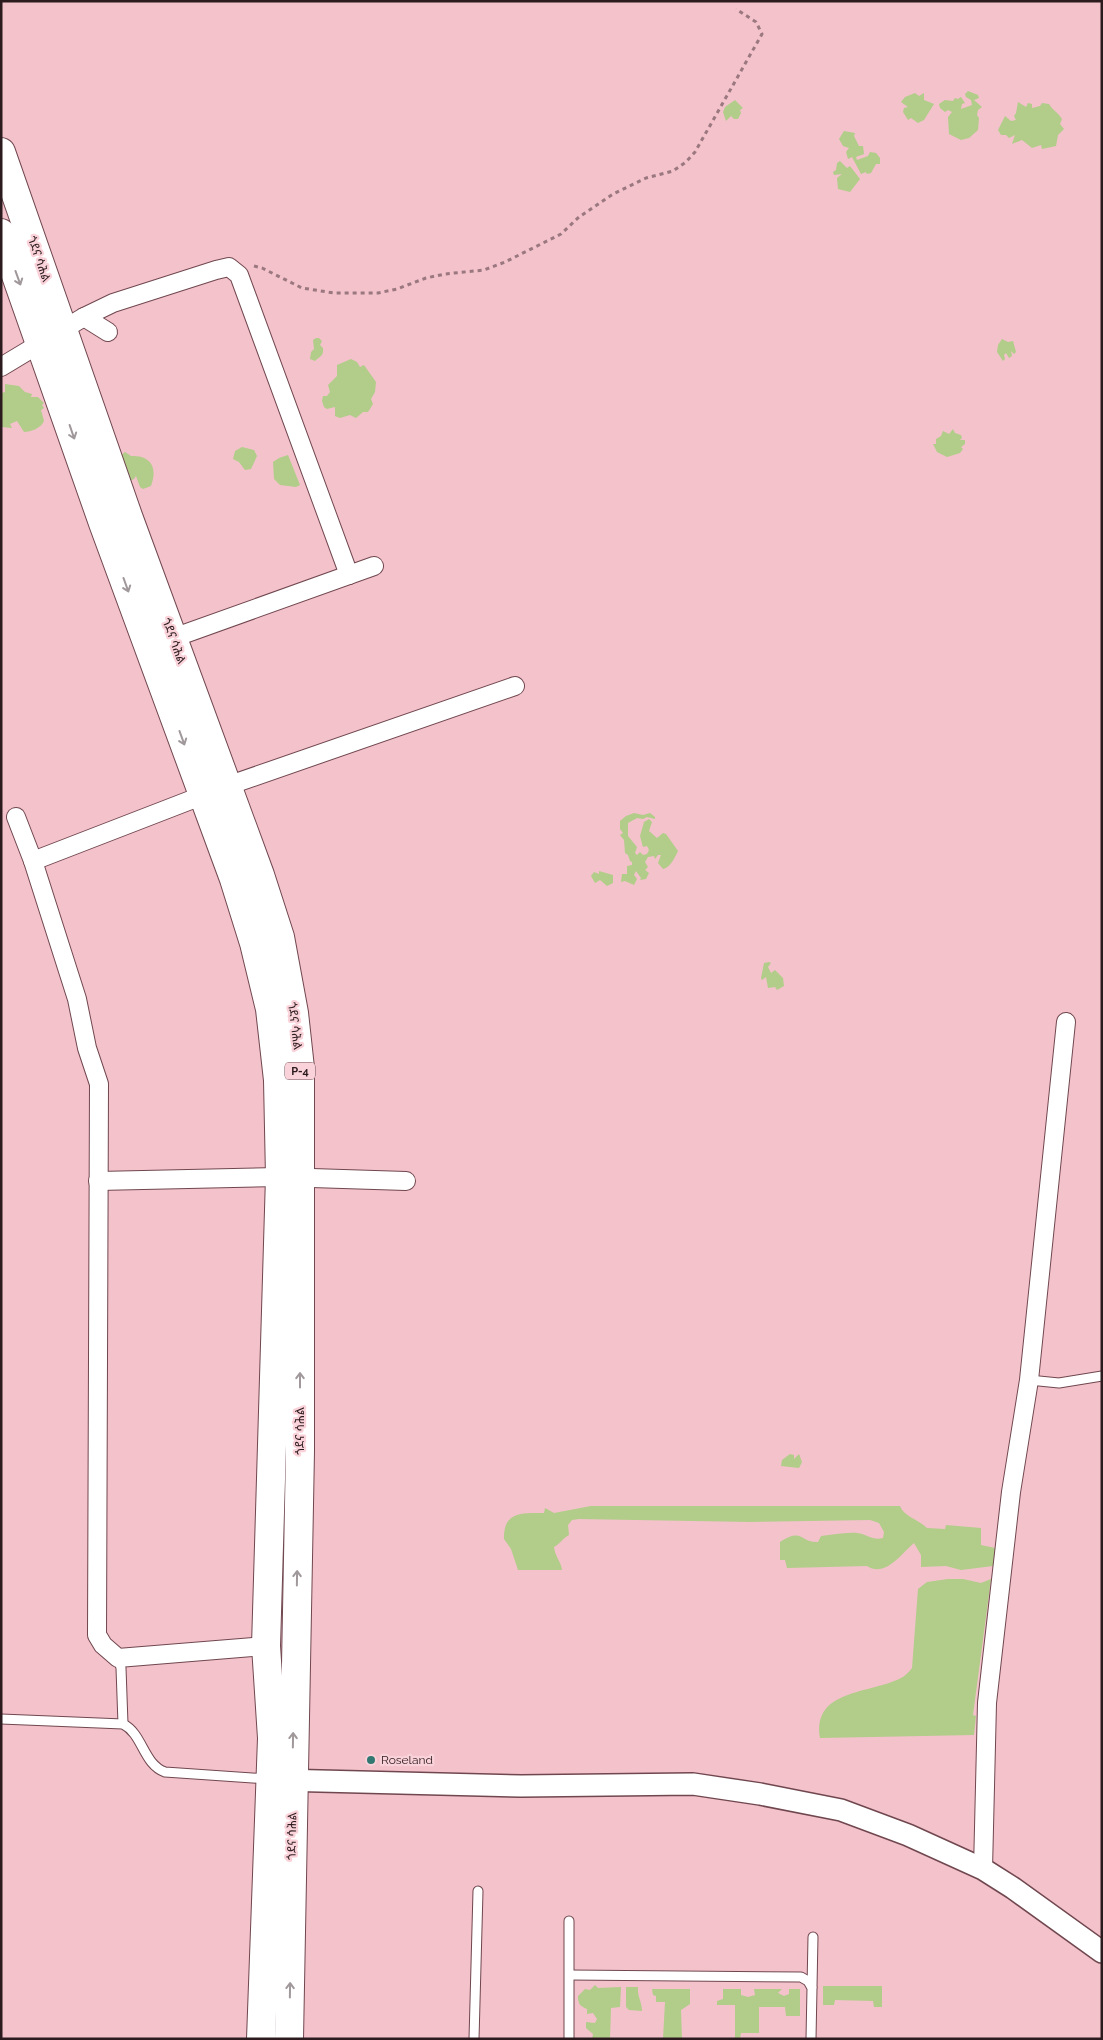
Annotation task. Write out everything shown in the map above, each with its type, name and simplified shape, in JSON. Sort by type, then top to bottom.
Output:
[{"type":"highway","name":"ጎደና ሳሕል","points":[[1,152],[174,638],[215,791]]},
{"type":"highway","name":"ጎደና ሳሕል","points":[[1,233],[63,329],[103,523],[215,791],[260,875],[280,936],[287,973],[300,1068],[290,1178],[271,1485],[266,1646],[272,1738],[281,1780],[289,2039]]},
{"type":"highway","name":"ጎደና ሳሕል","points":[[261,2039],[281,1780],[299,1483],[290,1178]]},
{"type":"highway","points":[[271,1485],[299,1483]]},
{"type":"street","points":[[1,367],[63,329],[113,303],[229,267],[239,275],[349,575]]},
{"type":"street","points":[[63,329],[108,332]]},
{"type":"street","points":[[174,638],[374,566]]},
{"type":"street","points":[[33,861],[215,791],[515,686]]},
{"type":"street","points":[[16,817],[33,861],[77,1000],[87,1048],[99,1084],[96,1635],[99,1641],[118,1658],[266,1646]]},
{"type":"street","points":[[983,1869],[987,1703],[1011,1492],[1029,1380],[1066,1022]]},
{"type":"street","points":[[98,1181],[290,1178],[406,1181]]},
{"type":"street","points":[[281,1780],[521,1786],[693,1784],[760,1794],[841,1810],[908,1835],[983,1869],[1014,1888],[1102,1952]]},
{"type":"lane","points":[[1029,1380],[1059,1383],[1102,1376]]},
{"type":"lane","points":[[118,1658],[121,1668],[123,1724]]},
{"type":"lane","points":[[1,1719],[123,1724],[129,1727],[152,1764],[165,1772],[281,1780]]},
{"type":"lane","points":[[474,2039],[478,1891]]},
{"type":"lane","points":[[569,1922],[569,2039]]},
{"type":"lane","points":[[811,2039],[813,1937]]},
{"type":"lane","points":[[570,1974],[801,1977],[808,1975],[812,1970]]},
{"type":"lane","points":[[801,1977],[808,1981],[812,1988]]},
{"type":"path","points":[[229,267],[245,264],[262,268],[302,288],[334,293],[378,293],[397,289],[426,278],[444,274],[484,270],[505,262],[560,234],[579,217],[613,194],[646,178],[673,171],[686,162],[695,152],[762,34],[756,22],[736,9]]},
{"type":"green space","points":[[968,91],[978,95],[979,98],[974,100],[982,107],[978,110],[977,115],[979,118],[978,130],[969,138],[961,140],[949,134],[948,117],[952,112],[948,110],[945,112],[940,108],[939,104],[945,100],[953,101],[955,98],[961,97],[965,103],[962,104],[961,109],[972,105],[971,100],[965,94]]},
{"type":"green space","points":[[915,93],[919,96],[924,93],[924,100],[934,104],[924,120],[918,123],[911,118],[908,120],[903,112],[904,108],[908,107],[901,102],[905,97]]},
{"type":"green space","points":[[735,100],[743,108],[740,110],[741,113],[738,119],[734,119],[731,116],[726,121],[723,112],[725,107]]},
{"type":"green space","points":[[1018,102],[1026,107],[1028,103],[1032,104],[1032,108],[1040,106],[1042,103],[1049,104],[1059,115],[1062,119],[1060,124],[1064,129],[1058,135],[1056,146],[1042,149],[1041,145],[1032,148],[1022,140],[1012,144],[1015,135],[1009,138],[1006,135],[1001,135],[998,130],[1005,116],[1011,121],[1016,120],[1014,116]]},
{"type":"green space","points":[[844,131],[855,133],[854,136],[859,146],[863,146],[864,154],[856,157],[857,160],[868,156],[870,152],[876,153],[880,158],[880,164],[876,164],[871,173],[861,174],[852,157],[848,159],[846,152],[849,148],[843,146],[839,139]]},
{"type":"green space","points":[[840,161],[847,168],[850,166],[860,179],[850,192],[838,189],[837,178],[842,174],[834,175],[833,172]]},
{"type":"green space","points":[[316,338],[322,341],[320,345],[323,348],[323,353],[315,361],[310,359],[311,352],[314,349],[313,340]]},
{"type":"green space","points":[[1002,339],[1008,342],[1013,341],[1016,352],[1014,354],[1011,351],[1012,356],[1009,358],[1006,353],[1003,361],[997,352],[998,345]]},
{"type":"green space","points":[[351,359],[357,362],[360,367],[364,365],[376,382],[375,392],[371,399],[373,404],[368,412],[363,412],[356,418],[350,415],[340,418],[335,416],[335,407],[327,409],[322,401],[323,396],[327,396],[330,392],[328,385],[337,376],[337,365]]},
{"type":"green space","points":[[5,384],[19,386],[25,392],[32,394],[31,397],[38,397],[44,403],[42,405],[44,408],[41,410],[44,421],[41,426],[24,432],[17,421],[10,424],[12,428],[2,427],[1,393],[5,392]]},
{"type":"green space","points":[[953,429],[955,433],[961,435],[962,438],[960,440],[965,440],[965,444],[961,447],[963,449],[960,453],[947,457],[937,452],[933,444],[936,444],[936,439],[941,436],[943,431],[949,434]]},
{"type":"green space","points":[[242,447],[254,450],[257,456],[251,469],[245,470],[239,462],[233,459],[235,451]]},
{"type":"green space","points":[[125,452],[131,456],[138,456],[148,460],[154,474],[151,486],[143,489],[140,487],[136,476],[127,482],[119,457]]},
{"type":"green space","points":[[288,455],[300,485],[296,487],[280,485],[274,479],[273,462]]},
{"type":"green space","points":[[634,813],[643,815],[650,813],[655,817],[655,819],[647,817],[643,819],[637,818],[628,823],[628,836],[637,847],[635,853],[637,855],[640,852],[643,855],[647,854],[649,850],[647,846],[643,847],[640,836],[644,822],[649,819],[652,822],[649,831],[657,838],[663,833],[666,834],[678,851],[670,864],[663,869],[658,863],[661,855],[658,855],[655,859],[654,856],[648,857],[645,862],[648,867],[645,870],[649,873],[646,879],[640,880],[641,878],[636,871],[634,875],[637,879],[634,885],[625,881],[621,882],[622,874],[627,874],[627,866],[632,865],[632,862],[625,853],[624,840],[620,835],[623,833],[620,829],[620,821]]},
{"type":"green space","points":[[599,871],[613,875],[613,883],[607,886],[600,880],[595,883],[591,876],[594,872],[599,874]]},
{"type":"green space","points":[[764,963],[771,963],[768,967],[771,973],[775,970],[783,978],[784,986],[777,990],[775,987],[768,988],[766,977],[762,980],[761,978]]},
{"type":"green space","points":[[790,1454],[794,1455],[794,1459],[799,1454],[802,1462],[799,1468],[781,1466],[782,1460]]},
{"type":"green space","points":[[591,1506],[900,1506],[905,1513],[927,1528],[945,1529],[946,1525],[981,1528],[981,1545],[995,1548],[993,1566],[961,1570],[946,1566],[921,1567],[921,1555],[914,1543],[892,1563],[880,1569],[867,1566],[787,1568],[785,1560],[780,1560],[780,1542],[793,1536],[812,1542],[818,1542],[821,1536],[848,1533],[857,1533],[876,1539],[883,1538],[884,1532],[879,1523],[870,1520],[751,1522],[579,1519],[572,1520],[568,1525],[569,1535],[554,1547],[562,1570],[518,1570],[511,1549],[504,1539],[507,1523],[511,1518],[522,1514],[544,1513],[545,1508],[554,1513]]},
{"type":"green space","points":[[963,1579],[981,1583],[991,1579],[973,1715],[976,1716],[974,1735],[820,1738],[820,1722],[825,1710],[834,1702],[846,1696],[901,1678],[912,1668],[918,1589],[927,1582]]},
{"type":"green space","points":[[595,1985],[598,1988],[621,1987],[620,2007],[611,2008],[610,2039],[592,2039],[593,2034],[586,2028],[586,2022],[595,2023],[597,2019],[593,2013],[587,2014],[587,2009],[581,2006],[578,2001],[578,1996],[585,1989],[590,1990]]},
{"type":"green space","points":[[823,1986],[882,1986],[882,2007],[874,2007],[873,2001],[835,2000],[834,2005],[823,2005]]},
{"type":"green space","points":[[626,1987],[638,1987],[642,2011],[629,2010],[626,2007]]},
{"type":"green space","points":[[652,1989],[690,1989],[690,2004],[681,2010],[682,2039],[663,2039],[665,2002],[656,2002],[656,1996],[653,1995]]},
{"type":"green space","points":[[723,1989],[741,1989],[741,1995],[748,1997],[755,1995],[754,1989],[782,1989],[778,1993],[784,1996],[789,1994],[789,1989],[800,1989],[800,2016],[786,2016],[785,2007],[759,2007],[759,2033],[741,2033],[740,2039],[735,2039],[735,2005],[717,2005],[717,2001],[723,1999]]},
{"type":"place","name":"Roseland","points":[[371,1760]]}]
